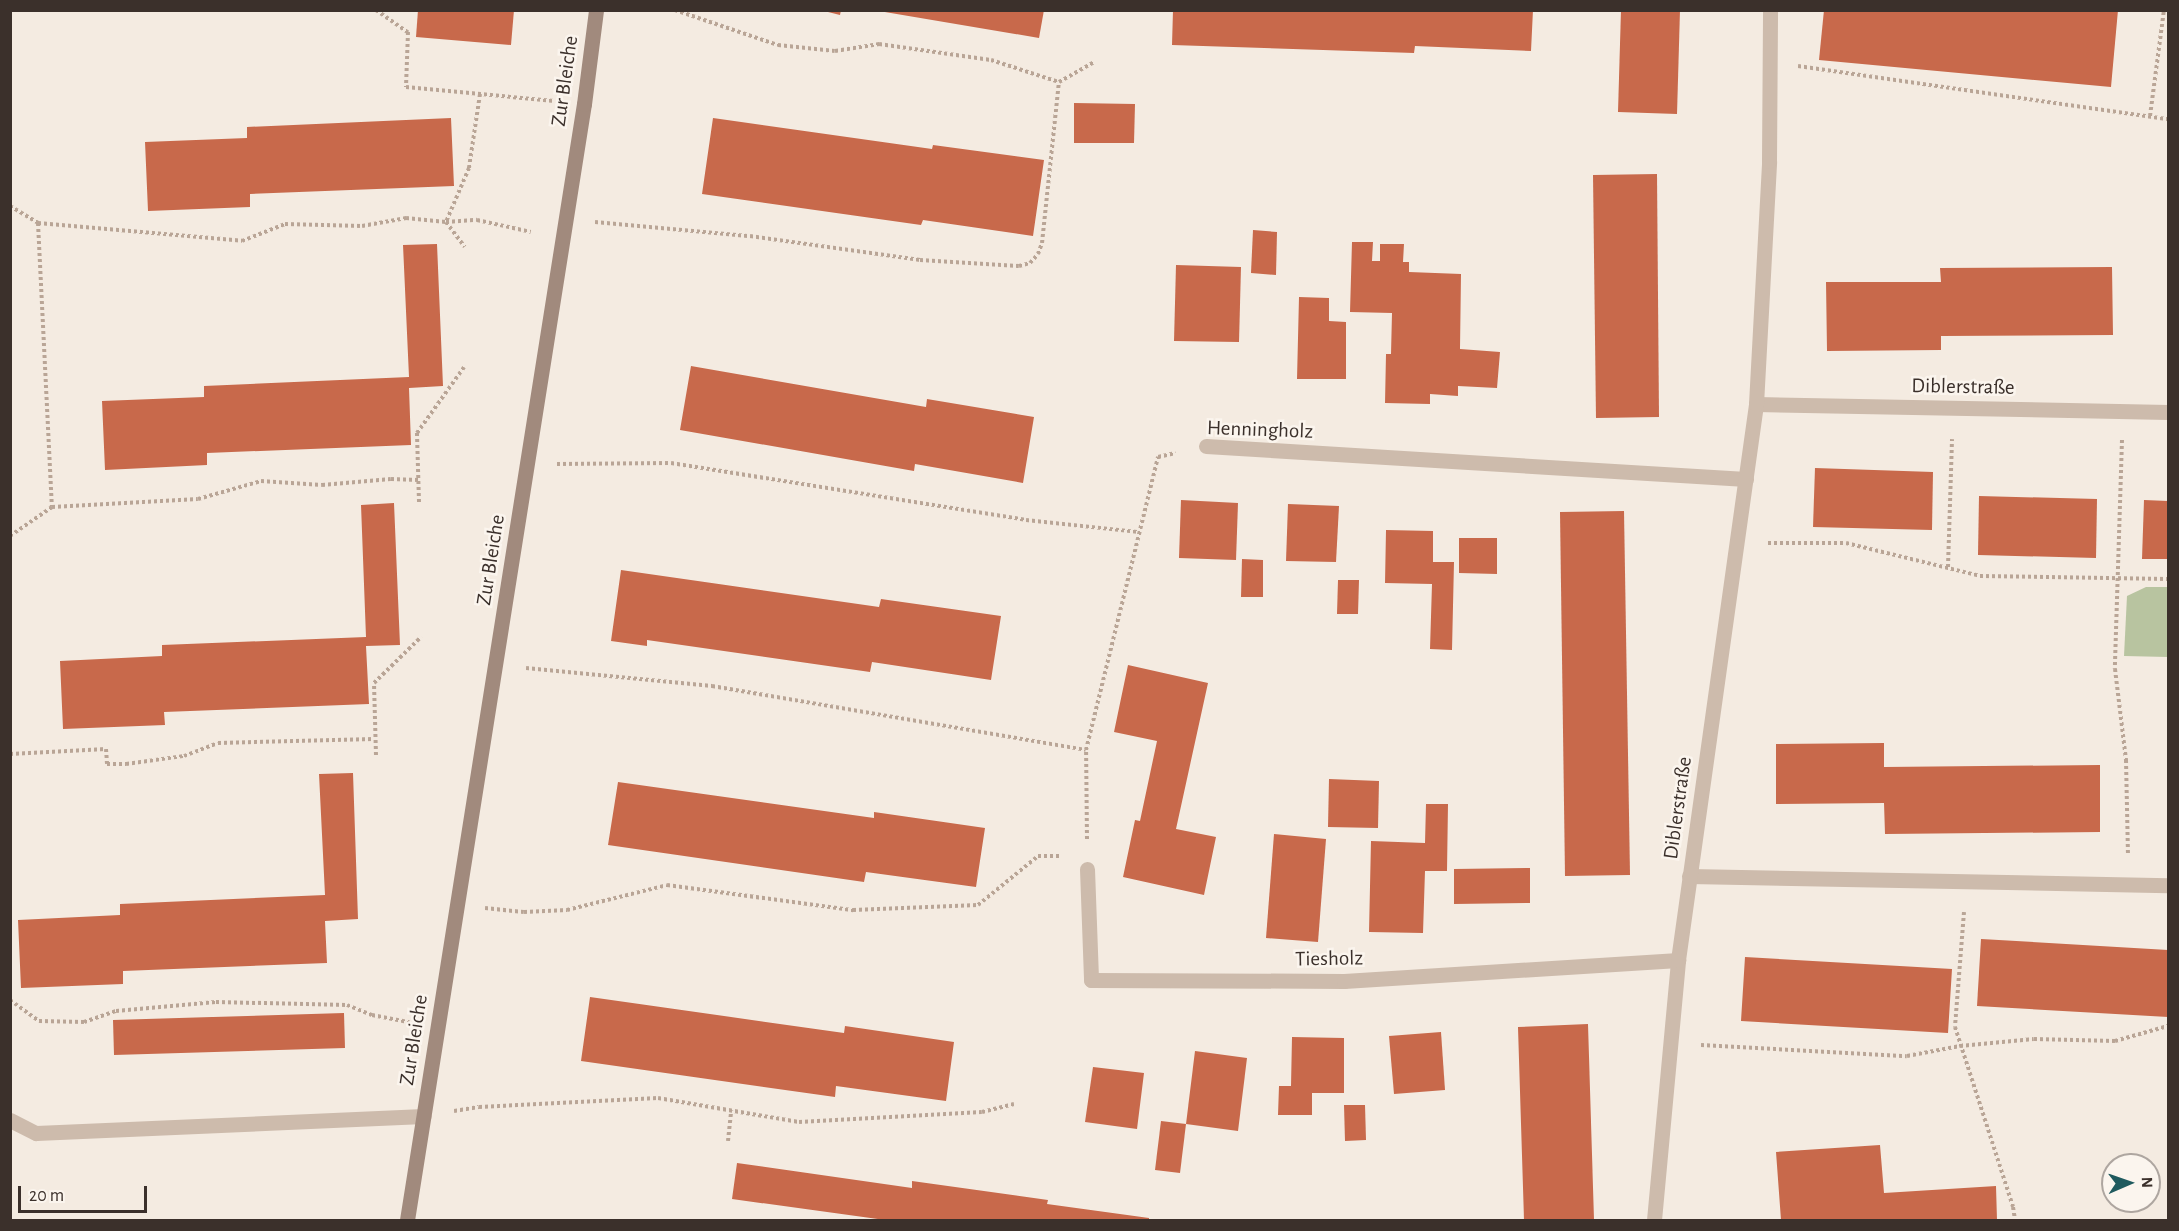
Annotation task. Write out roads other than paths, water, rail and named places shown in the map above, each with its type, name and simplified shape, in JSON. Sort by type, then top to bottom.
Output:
[{"type":"street","name":"Zur Bleiche","points":[[407,1221],[566,220],[596,10]]},
{"type":"street","name":"Diblerstraße","points":[[1654,1221],[1678,960],[1756,404],[1769,161],[1770,10]]},
{"type":"street","name":"Diblerstraße","points":[[1756,404],[2169,412]]},
{"type":"street","name":"Henningholz","points":[[1206,446],[1746,480]]},
{"type":"street","name":"Tiesholz","points":[[1087,863],[1091,980],[1344,981],[1678,960]]},
{"type":"street","points":[[1689,876],[2169,885]]},
{"type":"street","name":"Zur Bleiche","points":[[10,1120],[36,1133],[424,1116]]}]
